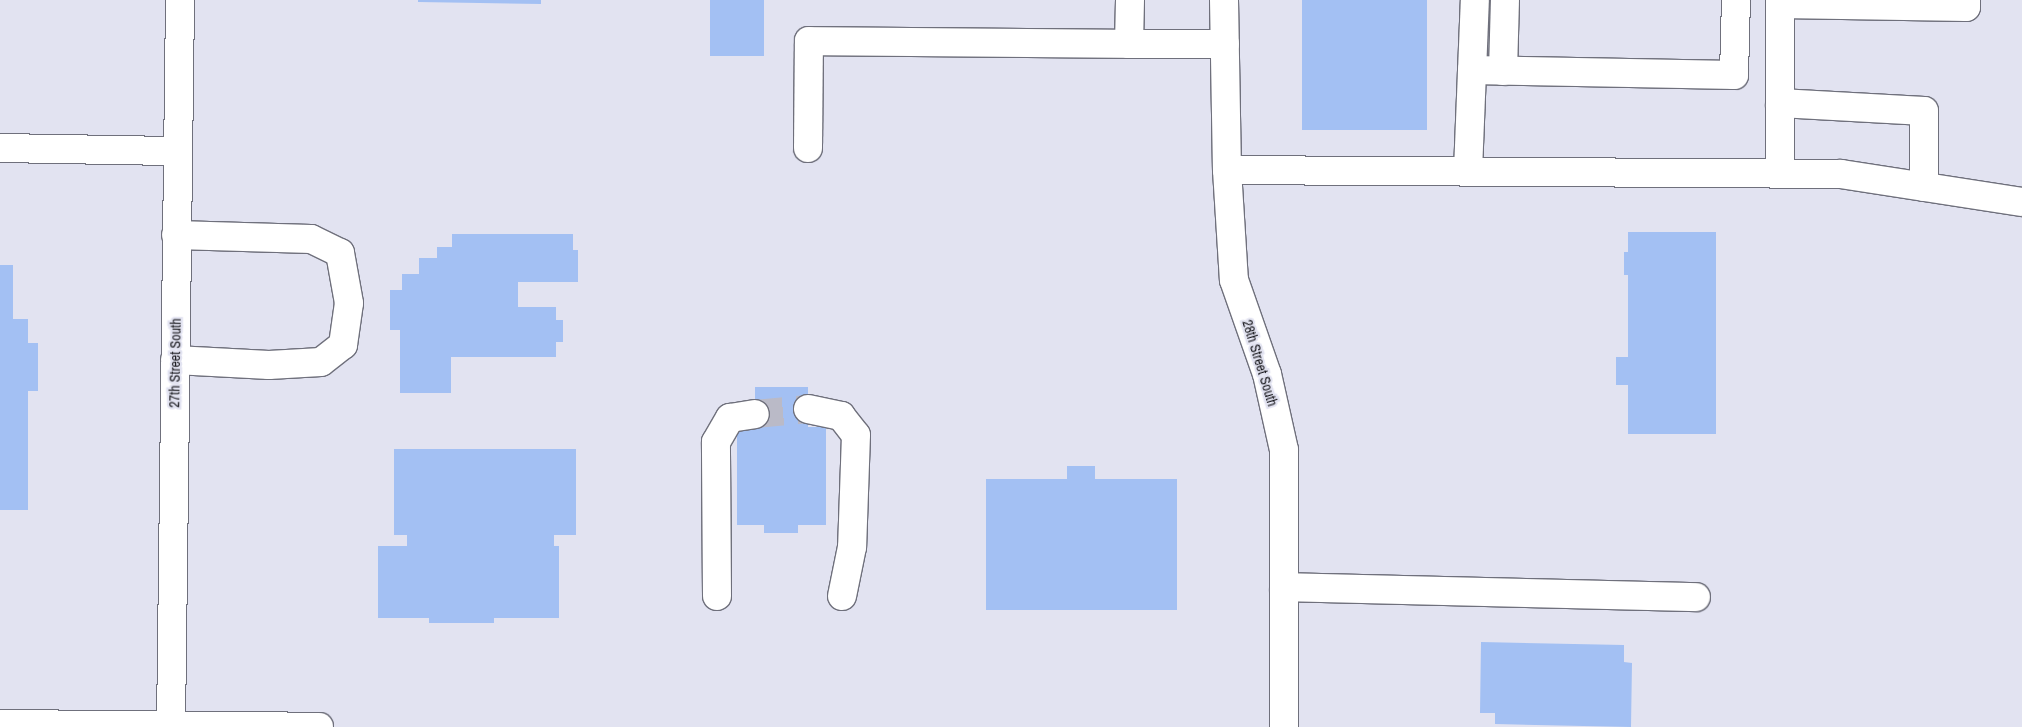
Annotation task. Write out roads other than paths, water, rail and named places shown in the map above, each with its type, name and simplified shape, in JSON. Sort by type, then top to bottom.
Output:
[{"type":"street","name":"27th Street South","points":[[171,726],[180,0]]},
{"type":"street","points":[[1129,44],[1130,0]]},
{"type":"street","name":"28th Street South","points":[[1224,0],[1227,170],[1234,280],[1266,374],[1284,450],[1284,727]]},
{"type":"street","points":[[1468,171],[1475,0]]},
{"type":"street","points":[[1503,71],[1505,0]]},
{"type":"street","points":[[1472,70],[1734,75],[1736,0]]},
{"type":"street","points":[[1780,173],[1780,2],[1966,7],[1966,0]]},
{"type":"street","points":[[808,148],[809,41],[1225,44]]},
{"type":"street","points":[[1780,103],[1924,111],[1924,187]]},
{"type":"street","points":[[0,148],[178,151]]},
{"type":"street","points":[[1227,170],[1841,174],[2022,202]]},
{"type":"street","points":[[175,360],[269,364],[321,362],[344,345],[349,303],[340,253],[311,239],[176,235]]},
{"type":"street","points":[[808,409],[841,416],[856,435],[852,547],[842,596]]},
{"type":"street","points":[[717,596],[716,442],[730,418],[755,414]]},
{"type":"street","points":[[1284,587],[1696,596]]},
{"type":"street","points":[[0,724],[319,727]]},
{"type":"tunnel","points":[[755,414],[808,409]]}]
